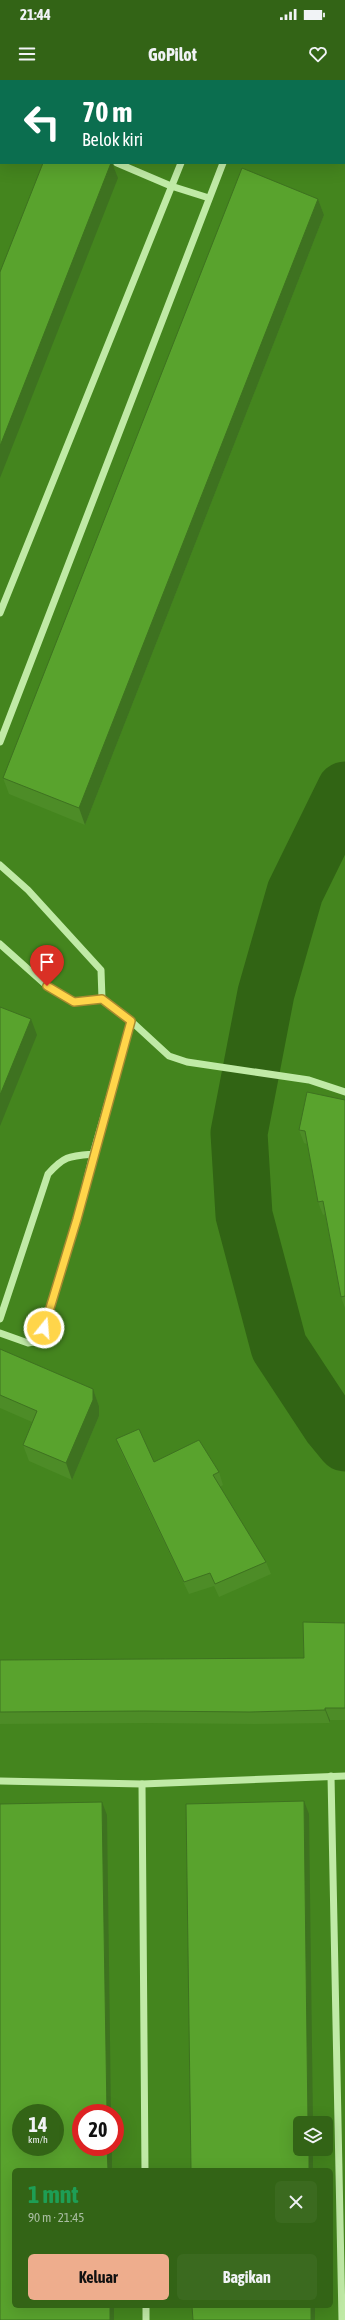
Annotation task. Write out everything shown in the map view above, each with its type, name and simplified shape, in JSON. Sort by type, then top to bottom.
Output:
[{"type":"street","points":[[119,164],[171,186],[209,198]]},
{"type":"street","points":[[0,613],[181,164]]},
{"type":"street","points":[[0,742],[223,164]]},
{"type":"street","points":[[0,865],[49,912],[101,970],[102,999]]},
{"type":"street","points":[[0,944],[47,986],[74,1002],[102,999],[131,1021],[169,1056],[186,1062],[309,1080],[345,1092]]},
{"type":"street","points":[[0,1333],[28,1343],[38,1341],[44,1328],[75,1226],[93,1154],[131,1021]]},
{"type":"street","points":[[0,1319],[48,1174],[59,1162],[69,1156],[93,1154]]},
{"type":"street","points":[[331,1776],[342,2320]]},
{"type":"street","points":[[0,1781],[142,1784],[345,1776]]},
{"type":"street","points":[[142,1784],[145,2168]]},
{"type":"street","points":[[146,2308],[146,2320]]},
{"type":"building","points":[[43,164],[111,164],[0,446],[0,272]]},
{"type":"building","points":[[242,168],[318,199],[79,808],[3,778]]},
{"type":"building","points":[[0,1007],[31,1019],[0,1095]]},
{"type":"building","points":[[307,1092],[345,1100],[345,1296],[341,1297],[323,1201],[318,1202],[305,1131],[299,1130]]},
{"type":"building","points":[[0,1349],[93,1389],[93,1400],[66,1463],[23,1445],[37,1411],[0,1395]]},
{"type":"building","points":[[139,1429],[154,1462],[199,1440],[219,1472],[213,1475],[266,1562],[215,1584],[210,1573],[184,1582],[116,1439]]},
{"type":"building","points":[[303,1622],[345,1623],[345,1708],[250,1712],[0,1712],[0,1660],[304,1658]]},
{"type":"building","points":[[304,1801],[308,2116],[293,2116],[293,2156],[309,2156],[309,2168],[191,2168],[186,1804]]},
{"type":"building","points":[[102,1802],[107,2104],[72,2104],[72,2156],[107,2156],[108,2168],[12,2168],[12,2308],[110,2308],[110,2320],[0,2320],[0,1804]]},
{"type":"building","points":[[192,2308],[311,2308],[311,2320],[193,2320]]},
{"type":"waterway","points":[[345,790],[295,892],[266,993],[239,1133],[244,1215],[279,1347],[331,1426],[345,1443]]},
{"type":"route","points":[[44,1328],[77,1219],[93,1154],[131,1021],[102,999],[74,1002],[47,986]]}]
